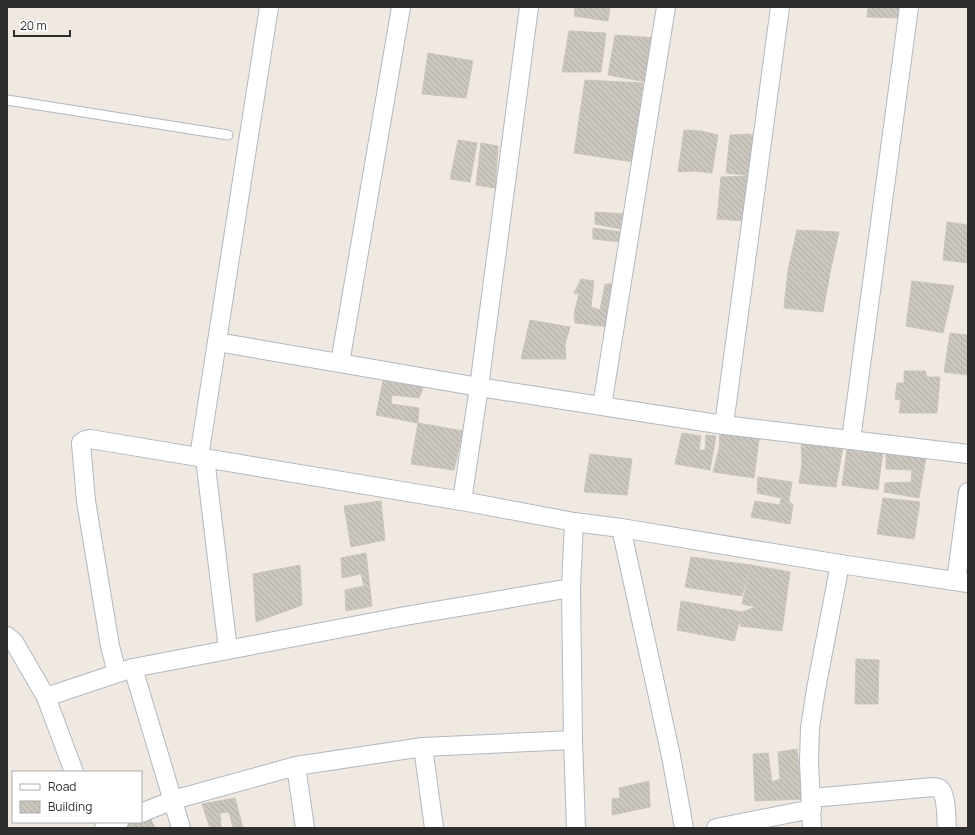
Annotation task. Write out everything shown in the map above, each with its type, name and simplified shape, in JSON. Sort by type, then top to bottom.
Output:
[{"type":"street","points":[[228,650],[202,458],[217,342],[269,7]]},
{"type":"street","points":[[340,363],[401,7]]},
{"type":"street","points":[[462,501],[479,387],[529,7]]},
{"type":"street","points":[[602,406],[666,7]]},
{"type":"street","points":[[724,425],[780,7]]},
{"type":"street","points":[[852,440],[909,7]]},
{"type":"street","points":[[217,342],[479,387],[724,425],[968,454]]},
{"type":"street","points":[[181,828],[173,800],[125,670],[110,646],[87,509],[81,443],[84,440],[90,439],[462,501],[574,522],[621,528],[840,564],[962,582],[968,492]]},
{"type":"street","points":[[574,522],[571,588],[576,828]]},
{"type":"street","points":[[621,528],[671,756],[684,828]]},
{"type":"street","points":[[812,828],[809,762],[810,728],[840,564]]},
{"type":"street","points":[[46,697],[125,670],[405,616],[571,588]]},
{"type":"street","points":[[7,636],[14,642],[46,697],[74,771]]},
{"type":"street","points":[[142,813],[173,800],[296,766],[423,747],[573,740]]},
{"type":"street","points":[[423,747],[434,828]]},
{"type":"street","points":[[296,766],[305,828]]},
{"type":"street","points":[[716,828],[812,804],[933,787],[942,791],[945,799],[947,828]]},
{"type":"street","points":[[104,828],[116,823]]},
{"type":"lane","points":[[7,100],[228,135]]},
{"type":"building","points":[[575,7],[610,7],[608,21],[574,16]]},
{"type":"building","points":[[868,7],[903,7],[902,18],[867,17]]},
{"type":"building","points":[[569,31],[606,33],[601,72],[562,72]]},
{"type":"building","points":[[615,35],[655,38],[647,82],[608,75]]},
{"type":"building","points":[[428,53],[473,61],[466,98],[422,94]]},
{"type":"building","points":[[585,80],[643,83],[633,162],[574,153]]},
{"type":"building","points":[[684,130],[701,131],[718,135],[712,173],[694,171],[678,172]]},
{"type":"building","points":[[749,134],[759,138],[753,176],[726,173],[730,135]]},
{"type":"building","points":[[458,140],[477,143],[470,182],[450,179]]},
{"type":"building","points":[[481,143],[498,146],[495,188],[476,185]]},
{"type":"building","points":[[753,176],[745,221],[717,219],[721,177]]},
{"type":"building","points":[[595,212],[627,214],[621,229],[595,224]]},
{"type":"building","points":[[947,222],[968,225],[968,263],[943,260]]},
{"type":"building","points":[[593,228],[622,232],[622,242],[593,239]]},
{"type":"building","points":[[797,230],[839,232],[830,273],[788,270]]},
{"type":"building","points":[[788,270],[830,273],[823,312],[784,308]]},
{"type":"building","points":[[581,279],[594,281],[591,307],[600,310],[605,284],[618,284],[611,327],[575,323],[574,314],[579,294],[574,293]]},
{"type":"building","points":[[912,281],[954,286],[943,333],[906,326]]},
{"type":"building","points":[[530,320],[570,327],[565,344],[566,359],[521,359]]},
{"type":"building","points":[[950,333],[968,335],[968,375],[944,372]]},
{"type":"building","points":[[904,371],[925,371],[927,377],[940,377],[937,413],[899,413],[901,400],[895,399],[897,383],[904,383]]},
{"type":"building","points":[[383,381],[424,386],[419,398],[392,395],[391,404],[419,408],[418,423],[376,415]]},
{"type":"building","points":[[418,423],[463,431],[454,470],[411,464]]},
{"type":"building","points":[[682,433],[701,436],[699,450],[705,450],[706,435],[716,436],[710,470],[675,464]]},
{"type":"building","points":[[720,433],[759,439],[754,478],[713,472],[719,449]]},
{"type":"building","points":[[801,443],[843,447],[836,487],[799,483],[802,464]]},
{"type":"building","points":[[847,449],[858,452],[883,451],[878,490],[842,485]]},
{"type":"building","points":[[886,453],[926,457],[919,498],[884,492],[885,483],[911,482],[912,470],[886,469]]},
{"type":"building","points":[[590,454],[632,459],[627,495],[584,492]]},
{"type":"building","points":[[758,477],[792,482],[789,501],[793,505],[790,524],[751,517],[755,501],[780,505],[781,498],[757,493]]},
{"type":"building","points":[[883,498],[920,502],[914,539],[877,534]]},
{"type":"building","points":[[381,501],[385,540],[351,547],[344,506]]},
{"type":"building","points":[[366,553],[372,606],[346,611],[345,590],[364,586],[361,574],[342,578],[341,558]]},
{"type":"building","points":[[691,557],[751,565],[742,596],[685,587]]},
{"type":"building","points":[[300,565],[302,605],[256,622],[253,574]]},
{"type":"building","points":[[751,565],[790,572],[782,631],[740,626],[742,612],[756,607],[742,604]]},
{"type":"building","points":[[681,601],[742,612],[734,641],[677,630]]},
{"type":"building","points":[[856,659],[879,660],[878,704],[855,704]]},
{"type":"building","points":[[797,749],[802,799],[755,801],[753,754],[768,753],[772,782],[780,779],[778,752]]},
{"type":"building","points":[[649,781],[650,807],[612,815],[612,799],[620,798],[619,788]]},
{"type":"building","points":[[235,798],[243,828],[233,828],[229,812],[220,813],[221,828],[210,828],[202,804]]},
{"type":"building","points":[[149,815],[155,828],[129,828],[128,823],[142,823],[142,818]]}]
